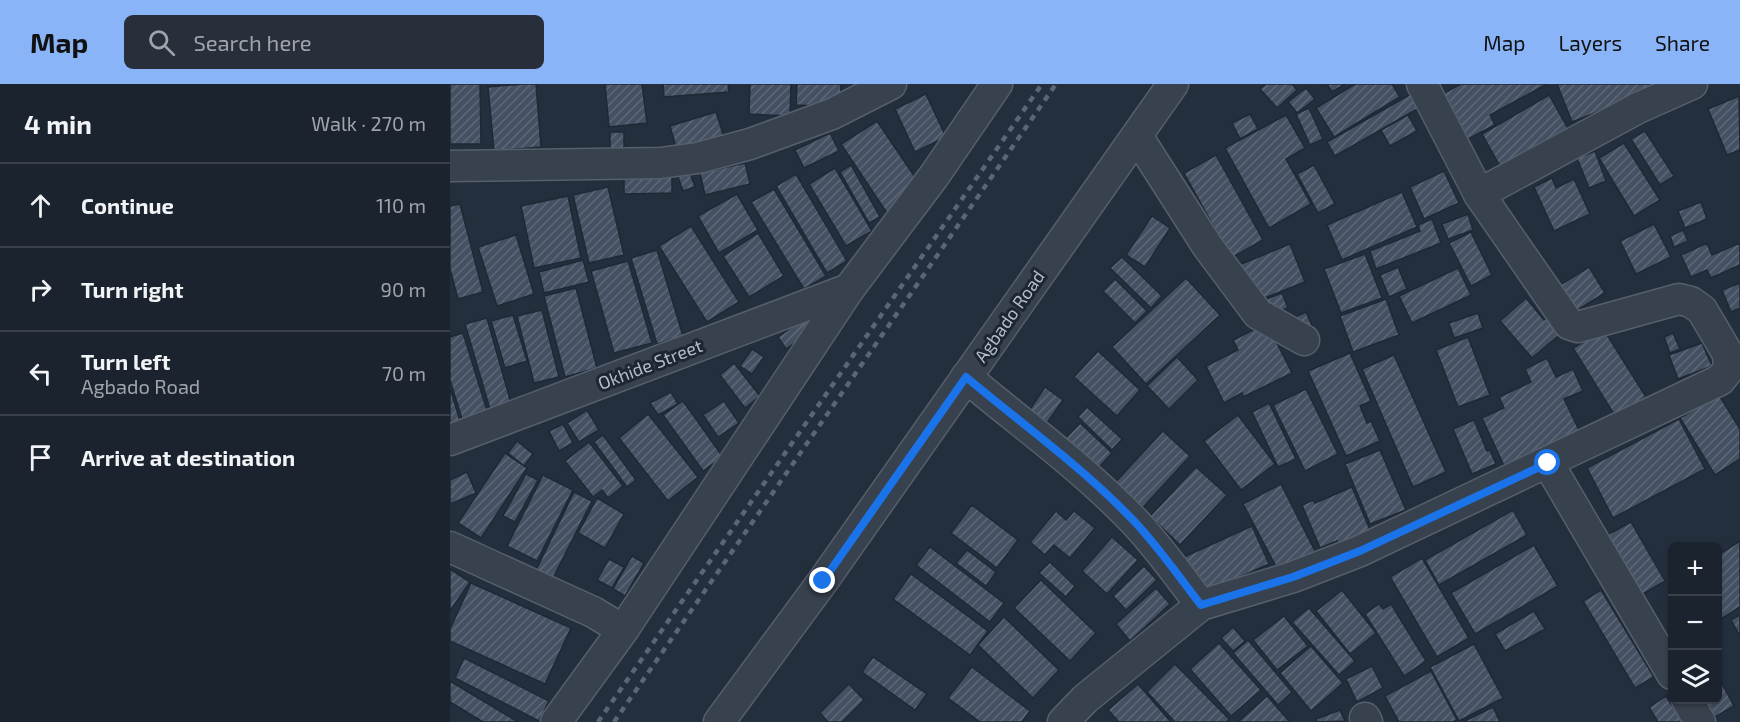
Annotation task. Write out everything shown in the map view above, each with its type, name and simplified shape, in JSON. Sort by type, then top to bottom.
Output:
[{"type":"street","points":[[450,166],[660,163],[698,158],[750,144],[832,114],[891,84]]},
{"type":"street","points":[[556,722],[622,630],[849,289],[934,176],[996,84]]},
{"type":"street","name":"Agbado Road","points":[[719,722],[823,581],[1173,84]]},
{"type":"street","points":[[1063,722],[1085,699],[1201,605],[1293,577],[1360,551],[1720,380],[1729,369],[1728,354],[1702,310],[1691,302],[1679,299],[1578,327],[1569,324],[1479,194],[1422,84]]},
{"type":"street","points":[[1479,194],[1638,108],[1692,84]]},
{"type":"street","points":[[1137,136],[1208,248],[1258,314],[1304,339]]},
{"type":"street","name":"Okhide Street","points":[[450,440],[849,289]]},
{"type":"street","points":[[966,377],[1103,491],[1145,534],[1201,605]]},
{"type":"street","points":[[1548,463],[1668,667]]},
{"type":"street","points":[[450,547],[593,612],[622,630]]},
{"type":"street","points":[[1690,704],[1700,722]]},
{"type":"building","points":[[450,84],[480,84],[481,144],[450,144]]},
{"type":"building","points":[[536,84],[541,147],[494,151],[488,87]]},
{"type":"building","points":[[605,84],[642,84],[647,123],[609,127]]},
{"type":"building","points":[[663,84],[728,84],[729,92],[664,97]]},
{"type":"building","points":[[750,84],[791,84],[790,116],[749,114]]},
{"type":"building","points":[[797,84],[841,84],[840,107],[796,105]]},
{"type":"building","points":[[1266,84],[1292,84],[1297,90],[1277,108],[1260,89]]},
{"type":"building","points":[[1327,84],[1345,84],[1332,92]]},
{"type":"building","points":[[1355,84],[1392,84],[1400,97],[1334,137],[1316,108]]},
{"type":"building","points":[[1461,84],[1547,84],[1490,115],[1495,125],[1468,139],[1444,93]]},
{"type":"building","points":[[1557,84],[1663,84],[1664,86],[1572,122]]},
{"type":"building","points":[[1306,88],[1315,99],[1297,113],[1288,102]]},
{"type":"building","points":[[1418,90],[1426,104],[1335,156],[1327,142]]},
{"type":"building","points":[[926,94],[946,137],[915,152],[895,109]]},
{"type":"building","points":[[1549,95],[1570,132],[1505,175],[1482,134]]},
{"type":"building","points":[[1739,96],[1740,150],[1727,155],[1708,109]]},
{"type":"building","points":[[1309,108],[1323,139],[1310,145],[1296,114]]},
{"type":"building","points":[[716,112],[724,137],[677,151],[670,126]]},
{"type":"building","points":[[1250,114],[1258,129],[1240,139],[1232,123]]},
{"type":"building","points":[[1286,115],[1305,148],[1286,159],[1311,204],[1269,228],[1225,148]]},
{"type":"building","points":[[1408,115],[1417,131],[1390,146],[1381,130]]},
{"type":"building","points":[[877,121],[923,189],[887,213],[841,144]]},
{"type":"building","points":[[1645,131],[1674,176],[1660,185],[1631,139]]},
{"type":"building","points":[[610,132],[624,132],[624,151],[610,151]]},
{"type":"building","points":[[830,133],[839,151],[804,168],[795,150]]},
{"type":"building","points":[[1624,143],[1660,200],[1634,216],[1599,158]]},
{"type":"building","points":[[1595,151],[1606,181],[1589,188],[1577,158]]},
{"type":"building","points":[[1216,155],[1263,240],[1231,258],[1184,173]]},
{"type":"building","points":[[745,163],[750,184],[705,195],[700,173]]},
{"type":"building","points":[[851,165],[880,217],[869,223],[840,172]]},
{"type":"building","points":[[1314,165],[1335,204],[1318,213],[1297,174]]},
{"type":"building","points":[[835,168],[872,231],[846,246],[809,184]]},
{"type":"building","points":[[1444,171],[1459,203],[1424,219],[1410,187]]},
{"type":"building","points":[[690,173],[695,187],[683,191],[678,177]]},
{"type":"building","points":[[796,174],[847,261],[827,273],[776,186]]},
{"type":"building","points":[[624,177],[672,177],[672,193],[624,194]]},
{"type":"building","points":[[1552,178],[1556,188],[1574,179],[1590,214],[1554,231],[1534,187]]},
{"type":"building","points":[[608,187],[624,255],[589,263],[573,195]]},
{"type":"building","points":[[774,189],[826,276],[804,289],[751,202]]},
{"type":"building","points":[[1402,192],[1417,227],[1342,260],[1327,225]]},
{"type":"building","points":[[737,194],[758,230],[719,253],[698,216]]},
{"type":"building","points":[[568,196],[581,258],[534,268],[521,206]]},
{"type":"building","points":[[1701,202],[1707,219],[1685,228],[1678,211]]},
{"type":"building","points":[[460,204],[483,292],[458,299],[450,269],[450,206]]},
{"type":"building","points":[[1468,214],[1473,230],[1448,239],[1442,224]]},
{"type":"building","points":[[1152,216],[1170,228],[1145,267],[1126,255]]},
{"type":"building","points":[[1432,219],[1441,243],[1376,269],[1370,251],[1420,231],[1418,225]]},
{"type":"building","points":[[1654,224],[1671,257],[1636,274],[1620,241]]},
{"type":"building","points":[[691,226],[739,302],[707,322],[659,246]]},
{"type":"building","points":[[1683,230],[1688,241],[1674,247],[1670,236]]},
{"type":"building","points":[[1471,232],[1492,275],[1471,286],[1449,243]]},
{"type":"building","points":[[758,233],[784,276],[749,297],[723,256]]},
{"type":"building","points":[[516,235],[534,294],[497,306],[478,247]]},
{"type":"building","points":[[1707,243],[1712,255],[1740,243],[1740,265],[1711,278],[1707,270],[1691,277],[1681,255]]},
{"type":"building","points":[[1290,244],[1305,282],[1254,302],[1239,265]]},
{"type":"building","points":[[657,250],[683,336],[657,344],[631,258]]},
{"type":"building","points":[[1365,254],[1382,298],[1341,313],[1324,269]]},
{"type":"building","points":[[1122,257],[1162,296],[1151,308],[1110,268]]},
{"type":"building","points":[[583,260],[589,282],[544,293],[539,272]]},
{"type":"building","points":[[628,261],[652,343],[614,353],[591,271]]},
{"type":"building","points":[[1398,267],[1407,289],[1389,297],[1380,275]]},
{"type":"building","points":[[1589,267],[1605,293],[1576,311],[1560,285]]},
{"type":"building","points":[[1458,268],[1471,295],[1412,323],[1399,296]]},
{"type":"building","points":[[1186,278],[1220,315],[1146,384],[1112,347]]},
{"type":"building","points":[[1115,279],[1147,311],[1135,323],[1103,291]]},
{"type":"building","points":[[1740,283],[1740,308],[1731,312],[1722,290]]},
{"type":"building","points":[[576,288],[597,368],[565,377],[544,296]]},
{"type":"building","points":[[1282,293],[1288,308],[1270,315],[1264,300]]},
{"type":"building","points":[[1526,298],[1544,320],[1550,314],[1564,331],[1532,358],[1500,321]]},
{"type":"building","points":[[1386,299],[1399,335],[1353,352],[1340,316]]},
{"type":"building","points":[[542,310],[559,377],[534,383],[517,316]]},
{"type":"building","points":[[1306,312],[1313,328],[1302,333],[1295,317]]},
{"type":"building","points":[[812,313],[820,325],[786,349],[778,337]]},
{"type":"building","points":[[1478,313],[1483,328],[1454,338],[1449,323]]},
{"type":"building","points":[[513,315],[527,361],[505,368],[491,321]]},
{"type":"building","points":[[487,318],[513,410],[492,416],[465,324]]},
{"type":"building","points":[[1267,323],[1292,373],[1243,397],[1242,393],[1224,403],[1206,366],[1238,350],[1233,340]]},
{"type":"building","points":[[1604,330],[1646,397],[1615,416],[1573,348]]},
{"type":"building","points":[[463,333],[488,414],[463,422],[450,380],[450,337]]},
{"type":"building","points":[[1673,333],[1680,349],[1670,353],[1664,337]]},
{"type":"building","points":[[1468,337],[1490,395],[1458,407],[1436,350]]},
{"type":"building","points":[[1702,343],[1712,366],[1678,379],[1669,355]]},
{"type":"building","points":[[752,349],[764,357],[752,374],[740,366]]},
{"type":"building","points":[[1098,351],[1140,390],[1117,416],[1074,377]]},
{"type":"building","points":[[1350,353],[1371,401],[1360,406],[1367,423],[1371,421],[1380,441],[1346,456],[1308,371]]},
{"type":"building","points":[[1394,355],[1446,472],[1413,487],[1362,369]]},
{"type":"building","points":[[1177,357],[1198,380],[1169,409],[1147,386]]},
{"type":"building","points":[[1547,358],[1556,377],[1573,369],[1583,391],[1564,399],[1580,432],[1505,468],[1482,418],[1504,408],[1499,397],[1531,382],[1525,369]]},
{"type":"building","points":[[734,363],[760,396],[745,408],[720,375]]},
{"type":"building","points":[[1045,387],[1063,400],[1047,423],[1029,411]]},
{"type":"building","points":[[450,388],[461,424],[450,427]]},
{"type":"building","points":[[1306,389],[1338,454],[1305,471],[1273,405]]},
{"type":"building","points":[[671,392],[678,404],[658,415],[650,403]]},
{"type":"building","points":[[1719,395],[1740,429],[1740,459],[1715,475],[1680,418]]},
{"type":"building","points":[[683,401],[723,457],[703,471],[663,415]]},
{"type":"building","points":[[724,401],[739,423],[718,437],[703,415]]},
{"type":"building","points":[[1269,403],[1296,459],[1278,467],[1252,412]]},
{"type":"building","points":[[1087,407],[1122,439],[1112,450],[1078,417]]},
{"type":"building","points":[[587,410],[599,430],[579,442],[567,423]]},
{"type":"building","points":[[648,414],[698,477],[668,501],[619,438]]},
{"type":"building","points":[[1238,415],[1275,464],[1241,490],[1204,441]]},
{"type":"building","points":[[1679,419],[1705,469],[1613,518],[1587,468]]},
{"type":"building","points":[[1474,420],[1487,451],[1490,450],[1496,464],[1472,474],[1453,429]]},
{"type":"building","points":[[1080,423],[1112,453],[1091,476],[1059,445]]},
{"type":"building","points":[[563,424],[573,443],[559,451],[549,431]]},
{"type":"building","points":[[1163,431],[1190,456],[1136,515],[1108,490]]},
{"type":"building","points":[[603,435],[636,480],[627,487],[594,442]]},
{"type":"building","points":[[517,441],[533,454],[524,466],[508,453]]},
{"type":"building","points":[[589,442],[623,486],[608,498],[602,490],[593,497],[565,461]]},
{"type":"building","points":[[1380,450],[1406,510],[1370,524],[1345,464]]},
{"type":"building","points":[[505,453],[527,468],[481,538],[458,523]]},
{"type":"building","points":[[1196,467],[1227,495],[1180,545],[1150,516]]},
{"type":"building","points":[[467,472],[476,493],[450,504],[450,480]]},
{"type":"building","points":[[526,474],[538,480],[515,522],[503,516]]},
{"type":"building","points":[[543,475],[573,490],[537,561],[507,546]]},
{"type":"building","points":[[1281,484],[1317,555],[1280,574],[1243,504]]},
{"type":"building","points":[[1352,487],[1373,537],[1341,551],[1337,541],[1320,548],[1302,505],[1313,500],[1315,503]]},
{"type":"building","points":[[574,492],[592,501],[553,578],[536,570]]},
{"type":"building","points":[[597,498],[624,514],[605,548],[578,533]]},
{"type":"building","points":[[972,505],[1018,540],[997,568],[951,533]]},
{"type":"building","points":[[1513,510],[1527,535],[1439,585],[1425,560]]},
{"type":"building","points":[[1056,511],[1066,520],[1074,511],[1095,528],[1070,558],[1054,545],[1045,555],[1030,542]]},
{"type":"building","points":[[1631,522],[1665,581],[1641,595],[1607,535]]},
{"type":"building","points":[[1252,526],[1269,564],[1200,595],[1184,557]]},
{"type":"building","points":[[1112,537],[1138,560],[1107,594],[1082,571]]},
{"type":"building","points":[[1740,541],[1740,607],[1722,618],[1722,596],[1722,552]]},
{"type":"building","points":[[1534,545],[1558,586],[1475,634],[1451,593]]},
{"type":"building","points":[[930,547],[1004,603],[990,622],[916,565]]},
{"type":"building","points":[[967,550],[996,572],[986,586],[956,563]]},
{"type":"building","points":[[632,556],[644,563],[625,596],[613,589]]},
{"type":"building","points":[[1422,558],[1469,638],[1437,657],[1390,577]]},
{"type":"building","points":[[609,559],[624,567],[612,588],[597,580]]},
{"type":"building","points":[[1050,562],[1075,586],[1066,597],[1039,573]]},
{"type":"building","points":[[1144,566],[1157,580],[1126,610],[1113,596]]},
{"type":"building","points":[[450,569],[470,582],[450,611]]},
{"type":"building","points":[[911,574],[988,631],[970,655],[893,599]]},
{"type":"building","points":[[1041,580],[1096,633],[1070,661],[1014,608]]},
{"type":"building","points":[[471,583],[571,628],[545,684],[450,641],[450,629]]},
{"type":"building","points":[[1156,588],[1170,604],[1130,641],[1116,624]]},
{"type":"building","points":[[1342,590],[1376,633],[1350,654],[1316,611]]},
{"type":"building","points":[[1601,590],[1654,677],[1635,688],[1583,601]]},
{"type":"building","points":[[1379,604],[1383,609],[1391,604],[1426,661],[1404,676],[1365,614]]},
{"type":"building","points":[[1309,608],[1355,661],[1339,675],[1292,622]]},
{"type":"building","points":[[1534,611],[1545,629],[1505,651],[1495,634]]},
{"type":"building","points":[[1740,615],[1740,636],[1731,620]]},
{"type":"building","points":[[1284,616],[1308,646],[1277,670],[1253,640]]},
{"type":"building","points":[[1004,617],[1059,670],[1033,698],[978,645]]},
{"type":"building","points":[[1233,627],[1245,641],[1233,651],[1221,638]]},
{"type":"building","points":[[1248,640],[1292,692],[1278,705],[1233,653]]},
{"type":"building","points":[[1219,643],[1261,690],[1231,716],[1190,669]]},
{"type":"building","points":[[1474,644],[1503,698],[1459,721],[1430,667]]},
{"type":"building","points":[[1311,646],[1343,683],[1311,711],[1280,673]]},
{"type":"building","points":[[873,657],[927,694],[915,710],[862,672]]},
{"type":"building","points":[[464,658],[549,701],[539,721],[455,678]]},
{"type":"building","points":[[1175,664],[1229,719],[1226,722],[1175,722],[1147,692]]},
{"type":"building","points":[[1372,666],[1383,688],[1357,702],[1346,679]]},
{"type":"building","points":[[972,667],[1030,711],[1022,722],[980,722],[948,698]]},
{"type":"building","points":[[1431,671],[1457,720],[1453,722],[1399,722],[1385,696]]},
{"type":"building","points":[[450,681],[518,722],[483,722],[450,702]]},
{"type":"building","points":[[849,684],[864,700],[842,722],[828,722],[820,713]]},
{"type":"building","points":[[1138,684],[1171,722],[1119,722],[1108,710]]},
{"type":"building","points":[[1722,684],[1734,706],[1715,717],[1707,704],[1722,704]]},
{"type":"building","points":[[1267,696],[1290,722],[1238,722]]},
{"type":"building","points":[[1666,696],[1668,704],[1671,704],[1677,713],[1680,712],[1686,722],[1658,722],[1649,707]]},
{"type":"building","points":[[1493,707],[1500,722],[1463,722]]},
{"type":"building","points":[[1340,710],[1345,721],[1317,722],[1316,719]]},
{"type":"railway","points":[[598,722],[1042,84]]},
{"type":"railway","points":[[614,722],[1056,84]]},
{"type":"route","points":[[823,581],[966,377],[1103,491],[1133,520],[1201,605],[1293,577],[1360,551],[1548,463]]}]
